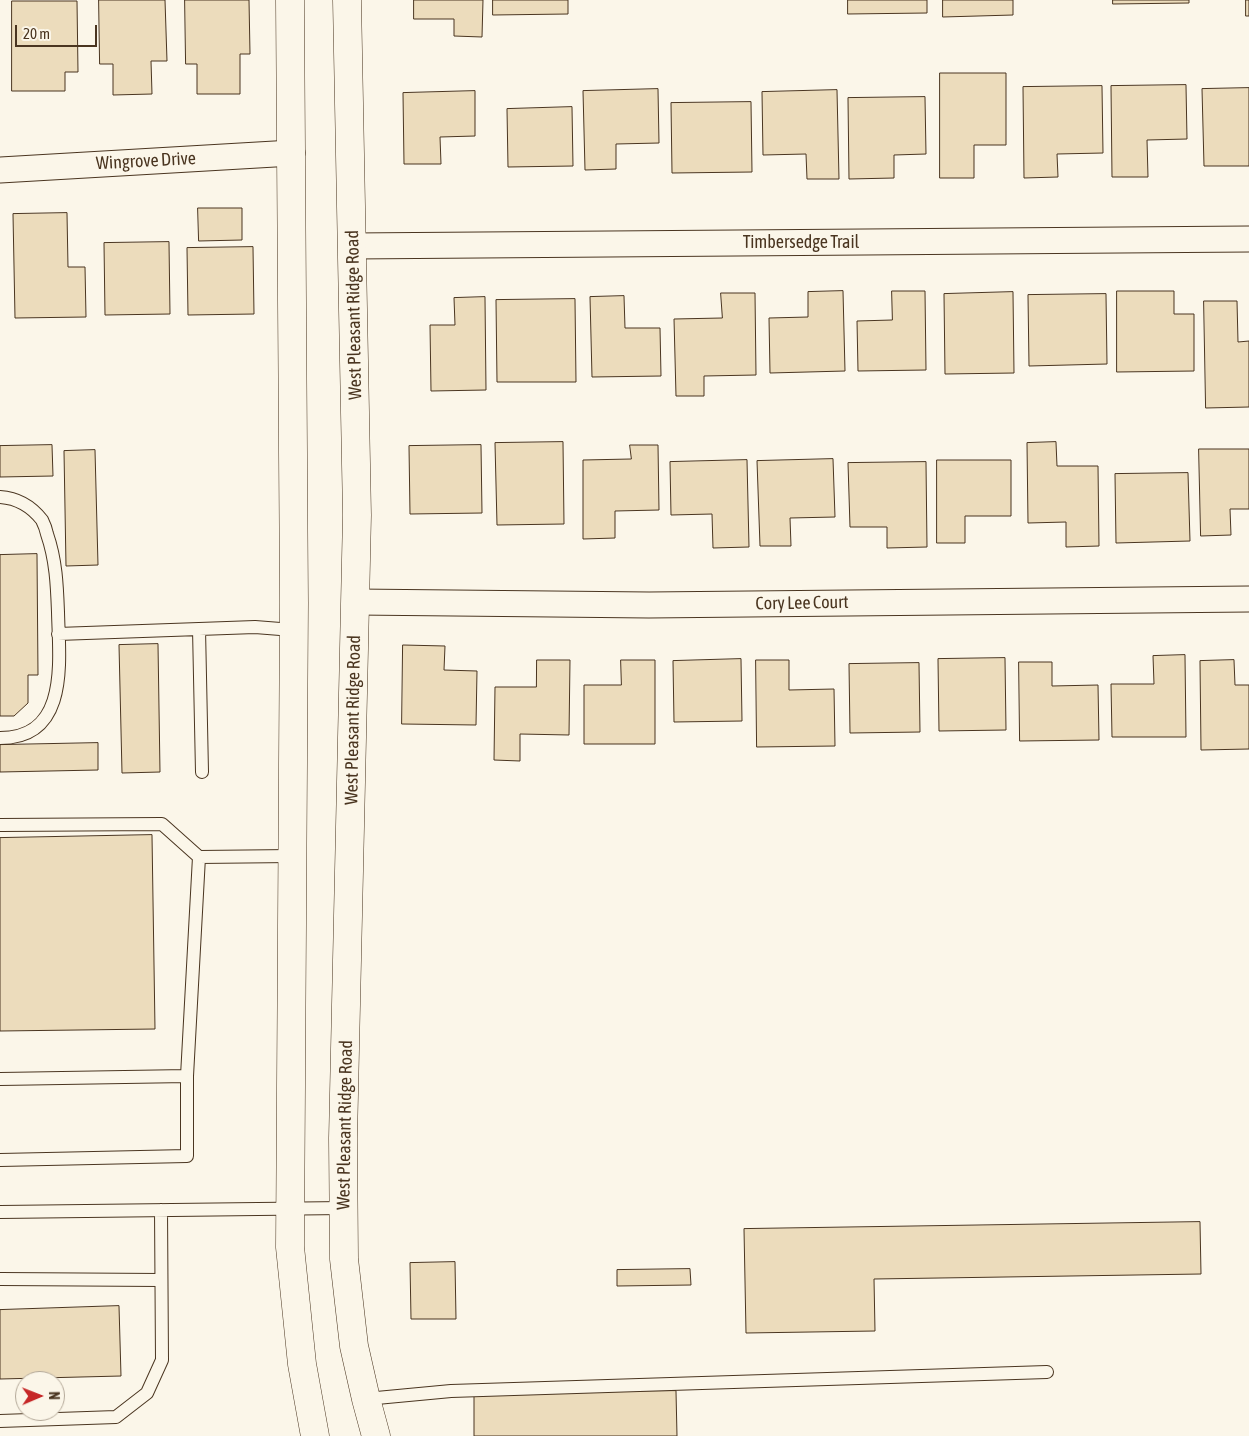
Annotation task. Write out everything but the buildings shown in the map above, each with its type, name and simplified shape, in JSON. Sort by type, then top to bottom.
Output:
[{"type":"street","points":[[290,0],[294,630],[290,1247],[302,1364],[315,1436]]},
{"type":"street","name":"West Pleasant Ridge Road","points":[[348,0],[357,515],[343,1128],[344,1259],[354,1346],[376,1436]]},
{"type":"street","name":"Wingrove Drive","points":[[0,170],[292,153]]},
{"type":"street","name":"Timbersedge Trail","points":[[352,246],[1249,239]]},
{"type":"street","name":"Cory Lee Court","points":[[356,602],[649,605],[1249,599]]},
{"type":"lane","points":[[0,497],[13,498],[31,509],[43,521],[54,554],[60,663],[58,682],[52,704],[39,725],[24,734],[12,738],[0,738]]},
{"type":"lane","points":[[58,634],[255,627],[294,630]]},
{"type":"lane","points":[[199,629],[202,772]]},
{"type":"lane","points":[[0,825],[162,824],[199,857],[292,856]]},
{"type":"lane","points":[[0,1160],[187,1156],[187,1076],[199,857]]},
{"type":"lane","points":[[0,1080],[187,1076]]},
{"type":"lane","points":[[0,1212],[344,1208]]},
{"type":"lane","points":[[0,1421],[116,1417],[146,1393],[162,1360],[161,1210]]},
{"type":"lane","points":[[0,1279],[161,1280]]},
{"type":"lane","points":[[366,1399],[451,1391],[1048,1372]]}]
